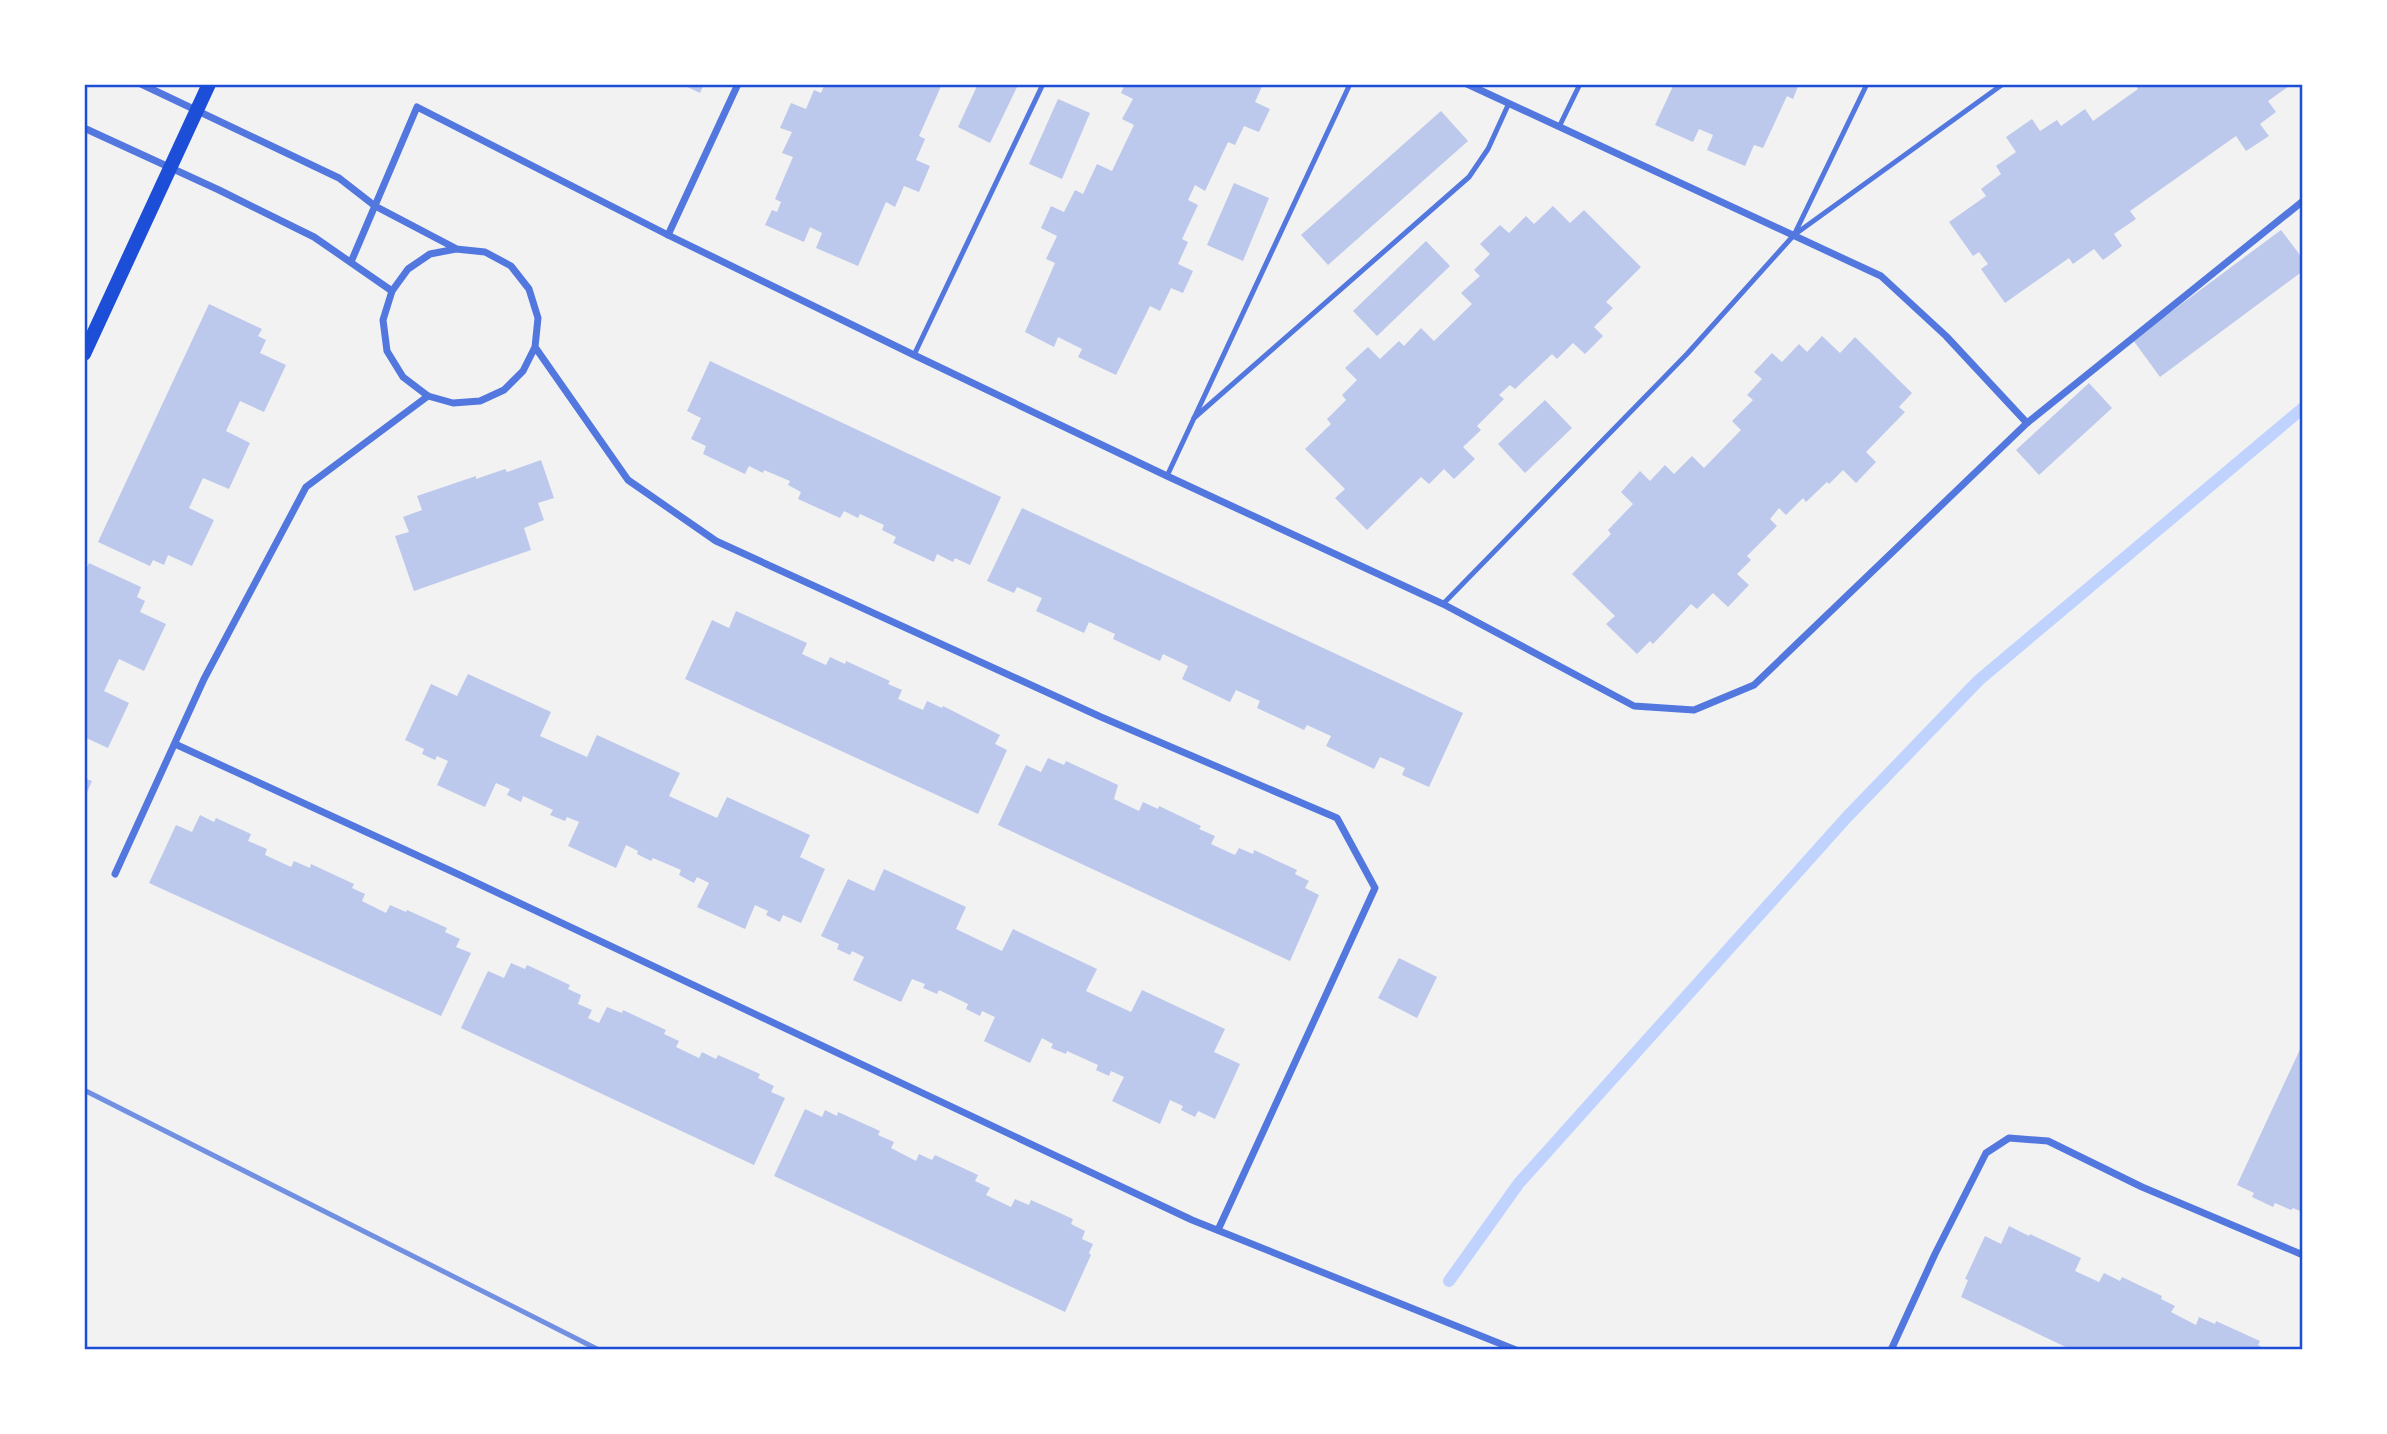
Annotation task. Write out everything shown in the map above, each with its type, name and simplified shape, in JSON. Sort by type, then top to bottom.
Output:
[{"type":"main road","points":[[84,354],[209,84]]},
{"type":"street","points":[[141,84],[339,178],[376,206],[456,249]]},
{"type":"street","points":[[668,235],[738,84]]},
{"type":"street","points":[[1466,84],[1881,276],[1945,336],[2027,423]]},
{"type":"street","points":[[351,262],[417,107],[668,235],[914,355],[1443,604],[1634,706],[1695,710],[1754,685],[2027,423],[2303,201]]},
{"type":"street","points":[[84,128],[314,237],[392,291]]},
{"type":"street","points":[[456,249],[485,252],[511,266],[529,289],[538,318],[535,347],[523,371],[504,390],[480,401],[453,403],[428,396],[402,377],[387,351],[383,320],[392,291],[408,269],[430,254],[456,249]]},
{"type":"street","points":[[535,347],[628,480],[716,541],[1101,717],[1337,818],[1375,888],[1218,1230]]},
{"type":"street","points":[[115,874],[204,679],[306,486],[428,396]]},
{"type":"street","points":[[175,744],[1218,1230],[1516,1350]]},
{"type":"street","points":[[1892,1350],[1935,1254],[1986,1153],[2009,1138],[2049,1141],[2142,1187],[2303,1255]]},
{"type":"lane","points":[[914,355],[1043,84]]},
{"type":"lane","points":[[1167,476],[1350,84]]},
{"type":"lane","points":[[1559,127],[1580,84]]},
{"type":"lane","points":[[1794,235],[1867,84]]},
{"type":"lane","points":[[1443,604],[1687,354],[1794,235],[2003,84]]},
{"type":"lane","points":[[1194,418],[1469,177],[1488,149],[1508,103]]},
{"type":"building","points":[[681,84],[704,84],[700,93]]},
{"type":"building","points":[[825,84],[942,84],[919,136],[925,139],[916,160],[930,166],[919,192],[904,186],[895,207],[886,202],[858,266],[816,248],[822,233],[810,227],[804,242],[765,225],[772,210],[777,212],[781,202],[775,199],[793,157],[782,153],[792,132],[780,128],[791,103],[806,109],[814,90],[821,93]]},
{"type":"building","points":[[978,84],[1018,85],[990,143],[958,127]]},
{"type":"building","points":[[1125,84],[1263,84],[1255,102],[1270,109],[1259,132],[1244,126],[1235,145],[1228,142],[1205,191],[1195,185],[1188,200],[1198,205],[1182,239],[1188,242],[1178,264],[1193,271],[1183,293],[1171,288],[1160,311],[1150,306],[1116,375],[1078,357],[1082,349],[1058,337],[1054,347],[1025,332],[1055,263],[1046,259],[1057,236],[1041,228],[1051,206],[1064,212],[1075,190],[1083,194],[1097,164],[1112,171],[1134,125],[1122,119],[1133,99],[1121,93]]},
{"type":"building","points":[[1674,84],[1799,84],[1793,99],[1787,96],[1763,148],[1754,145],[1745,166],[1707,150],[1713,135],[1699,129],[1693,142],[1655,125]]},
{"type":"building","points":[[2135,84],[2292,84],[2268,101],[2276,112],[2260,124],[2269,136],[2246,151],[2236,136],[2130,211],[2136,219],[2114,234],[2122,246],[2103,260],[2094,249],[2073,264],[2069,258],[2005,303],[1981,269],[1988,264],[1979,252],[1973,256],[1949,222],[1986,196],[1981,189],[2001,174],[1996,166],[2016,152],[2006,137],[2032,119],[2040,131],[2057,120],[2061,126],[2085,109],[2093,121],[2138,89]]},
{"type":"building","points":[[1058,99],[1090,113],[1062,179],[1029,164]]},
{"type":"building","points":[[1441,111],[1468,141],[1328,265],[1301,235]]},
{"type":"building","points":[[1234,183],[1269,198],[1243,261],[1207,245]]},
{"type":"building","points":[[1553,206],[1570,223],[1584,210],[1641,267],[1606,302],[1613,308],[1594,327],[1603,336],[1585,354],[1573,343],[1557,359],[1552,354],[1515,389],[1510,385],[1499,395],[1504,399],[1477,426],[1481,430],[1463,447],[1475,459],[1454,479],[1444,469],[1429,484],[1421,477],[1367,530],[1335,498],[1345,489],[1305,449],[1331,424],[1327,419],[1346,400],[1342,395],[1357,380],[1345,368],[1368,347],[1380,359],[1399,341],[1404,346],[1421,328],[1434,341],[1472,304],[1461,293],[1480,276],[1474,270],[1490,254],[1480,244],[1500,225],[1509,233],[1526,216],[1534,224]]},
{"type":"building","points":[[2281,230],[2303,259],[2303,271],[2160,377],[2133,340]]},
{"type":"building","points":[[1426,241],[1450,266],[1377,336],[1353,311]]},
{"type":"building","points":[[209,304],[262,329],[258,336],[266,340],[260,353],[286,365],[264,412],[240,401],[226,431],[250,443],[229,489],[203,478],[189,508],[214,520],[192,566],[168,555],[164,565],[153,560],[150,566],[98,542]]},
{"type":"building","points":[[1822,336],[1840,353],[1855,337],[1912,393],[1899,407],[1905,412],[1866,452],[1876,462],[1856,483],[1843,470],[1806,502],[1803,498],[1786,515],[1779,508],[1770,519],[1777,526],[1747,556],[1751,560],[1737,574],[1749,585],[1728,607],[1713,593],[1697,609],[1691,604],[1653,644],[1650,641],[1637,654],[1606,624],[1615,616],[1572,574],[1611,534],[1608,530],[1633,504],[1621,492],[1640,471],[1650,481],[1665,465],[1674,474],[1692,456],[1704,468],[1741,430],[1732,421],[1753,400],[1747,395],[1762,379],[1754,372],[1772,353],[1782,362],[1799,344],[1807,352]]},
{"type":"building","points":[[710,361],[1001,497],[970,565],[955,558],[953,562],[937,554],[934,562],[893,543],[896,537],[882,530],[884,525],[860,514],[858,518],[844,511],[840,518],[798,499],[801,492],[788,485],[790,481],[749,466],[745,474],[703,454],[706,446],[691,439],[701,418],[687,411]]},
{"type":"building","points":[[2089,383],[2112,408],[2039,475],[2016,450]]},
{"type":"building","points":[[1545,400],[1572,428],[1525,473],[1498,444]]},
{"type":"building","points":[[541,460],[554,498],[538,503],[544,520],[524,528],[531,550],[414,591],[395,536],[409,532],[403,517],[422,510],[417,496],[476,476],[476,479],[505,469],[507,472]]},
{"type":"building","points":[[1022,508],[1463,713],[1429,787],[1402,775],[1405,768],[1380,757],[1374,769],[1326,746],[1331,736],[1307,725],[1304,730],[1257,708],[1260,701],[1236,690],[1230,702],[1182,679],[1188,666],[1163,654],[1160,661],[1113,639],[1115,634],[1089,622],[1084,633],[1036,611],[1042,598],[1017,587],[1014,593],[987,581]]},
{"type":"building","points":[[89,563],[141,587],[137,597],[145,601],[140,612],[166,624],[144,671],[119,659],[104,691],[129,703],[108,748],[84,737],[84,574]]},
{"type":"building","points":[[736,611],[807,643],[802,654],[826,665],[830,657],[845,664],[846,661],[890,681],[888,684],[902,690],[898,699],[923,710],[927,701],[942,708],[943,706],[1000,735],[995,744],[1007,750],[978,814],[685,679],[712,620],[729,628]]},
{"type":"building","points":[[468,674],[551,712],[540,736],[587,757],[597,735],[680,773],[669,796],[717,818],[727,797],[810,835],[800,857],[825,869],[801,923],[783,915],[780,922],[766,915],[768,911],[755,905],[745,929],[697,907],[709,883],[697,877],[694,883],[679,875],[681,870],[653,858],[651,861],[626,845],[616,868],[568,846],[579,822],[567,817],[565,821],[550,815],[553,810],[523,796],[521,802],[507,795],[510,789],[496,783],[485,807],[437,785],[448,761],[437,756],[435,760],[422,754],[424,749],[405,740],[431,684],[457,696]]},
{"type":"building","points":[[1048,758],[1064,765],[1066,761],[1118,785],[1114,799],[1139,811],[1143,802],[1158,809],[1159,806],[1201,826],[1199,829],[1215,836],[1211,844],[1235,855],[1239,848],[1253,854],[1254,850],[1297,870],[1295,874],[1309,881],[1305,888],[1319,895],[1290,961],[998,825],[1026,765],[1041,772]]},
{"type":"building","points":[[84,778],[92,781],[84,799]]},
{"type":"building","points":[[200,815],[214,822],[216,818],[251,834],[248,841],[267,849],[265,855],[291,867],[294,861],[310,868],[311,864],[354,884],[352,888],[365,894],[362,901],[386,913],[390,905],[447,928],[445,932],[460,939],[456,947],[471,953],[441,1016],[149,883],[176,825],[192,832]]},
{"type":"building","points":[[884,869],[966,907],[956,929],[1002,951],[1013,929],[1097,969],[1086,991],[1131,1012],[1142,990],[1225,1029],[1214,1052],[1240,1064],[1215,1119],[1198,1111],[1195,1117],[1181,1110],[1183,1106],[1170,1100],[1160,1124],[1112,1101],[1124,1077],[1111,1071],[1109,1076],[1096,1070],[1098,1065],[1067,1051],[1066,1054],[1051,1048],[1053,1044],[1042,1038],[1030,1063],[984,1041],[995,1017],[982,1011],[980,1016],[966,1009],[968,1004],[939,990],[937,994],[923,988],[925,984],[912,979],[901,1002],[853,980],[864,957],[852,951],[850,955],[837,949],[839,944],[821,936],[848,879],[874,891]]},
{"type":"building","points":[[1399,958],[1437,977],[1417,1018],[1378,998]]},
{"type":"building","points":[[511,963],[525,969],[527,965],[570,985],[568,989],[581,995],[578,1004],[592,1010],[588,1018],[599,1023],[607,1007],[622,1013],[623,1010],[666,1030],[664,1034],[679,1041],[676,1047],[699,1058],[702,1052],[716,1059],[718,1055],[760,1074],[758,1078],[774,1086],[771,1092],[785,1098],[754,1165],[461,1028],[488,971],[504,978]]},
{"type":"building","points":[[2303,1043],[2302,1212],[2275,1203],[2273,1207],[2252,1197],[2254,1193],[2237,1185]]},
{"type":"building","points":[[805,1109],[822,1117],[825,1110],[837,1116],[838,1112],[880,1131],[878,1135],[894,1142],[891,1148],[916,1161],[919,1154],[932,1160],[935,1155],[978,1175],[975,1181],[990,1188],[986,1195],[1011,1207],[1015,1199],[1029,1205],[1031,1200],[1073,1219],[1071,1224],[1085,1231],[1082,1239],[1093,1244],[1089,1253],[1091,1255],[1065,1312],[774,1176]]},
{"type":"building","points":[[2009,1226],[2081,1258],[2075,1271],[2099,1282],[2104,1273],[2120,1281],[2122,1277],[2162,1296],[2161,1299],[2175,1306],[2171,1312],[2196,1325],[2199,1317],[2215,1324],[2216,1321],[2260,1341],[2258,1345],[2267,1350],[2072,1350],[1961,1297],[1968,1280],[1965,1279],[1985,1236],[2001,1244]]},
{"type":"waterway","points":[[1449,1281],[1519,1183],[1846,818],[1979,680],[2303,408]]},
{"type":"railway","points":[[84,1090],[599,1350]]}]
